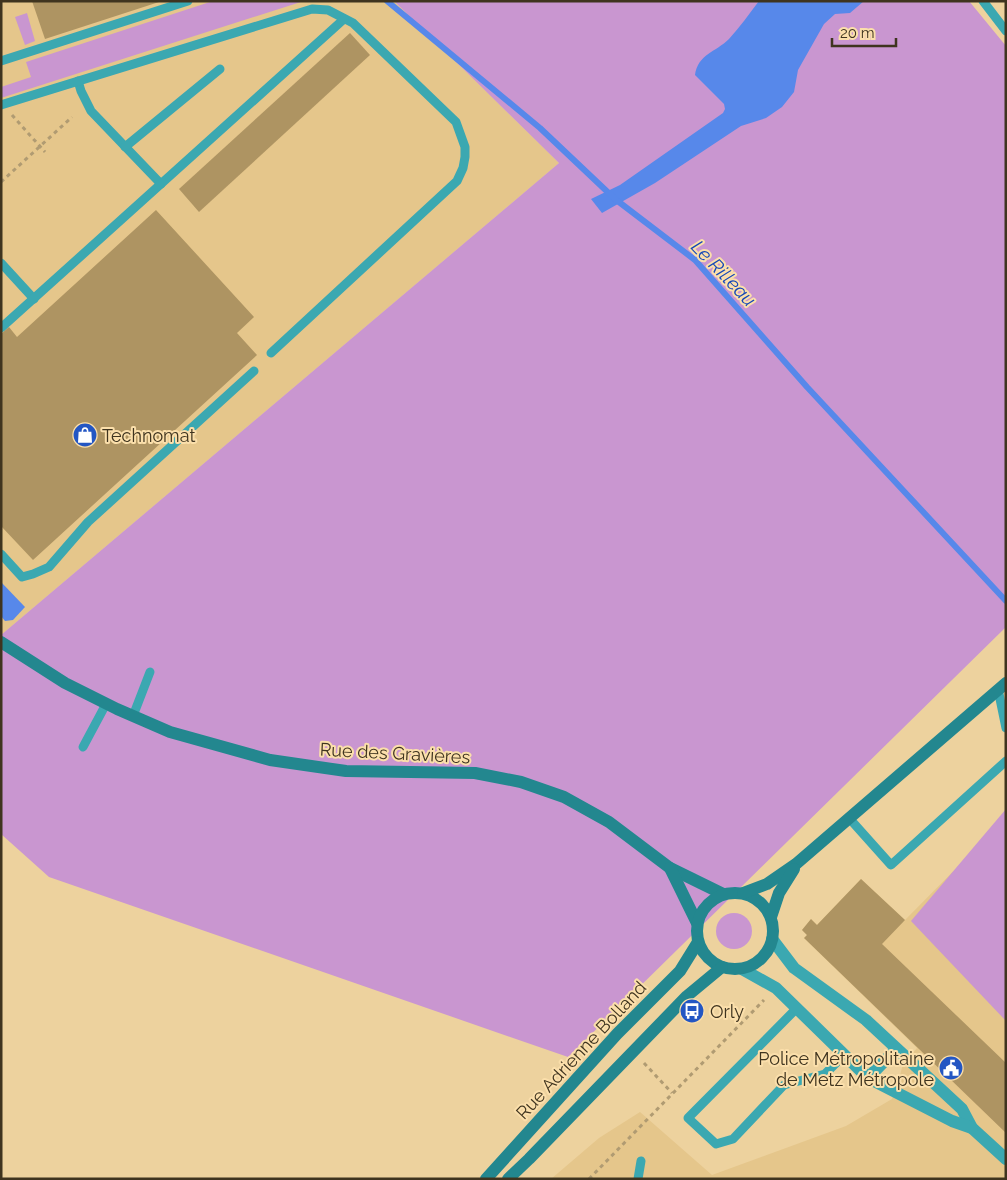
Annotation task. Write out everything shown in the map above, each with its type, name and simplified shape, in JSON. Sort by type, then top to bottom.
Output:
[{"type":"main road","name":"Rue des Gravières","points":[[1,642],[65,683],[133,716],[170,732],[270,760],[346,771],[475,773],[521,782],[564,797],[609,822],[670,868],[723,894]]},
{"type":"main road","points":[[796,864],[779,893],[771,917],[772,939],[768,949],[761,958],[752,965],[742,968],[722,967],[709,960],[702,952],[698,942],[697,923],[700,913],[706,905],[723,894],[743,894],[768,884],[796,864],[1002,686]]},
{"type":"main road","name":"Rue des Gravières","points":[[670,868],[697,923]]},
{"type":"main road","points":[[743,894],[760,902],[771,917]]},
{"type":"main road","name":"Rue Adrienne Bolland","points":[[486,1179],[617,1034],[680,971],[698,942]]},
{"type":"main road","points":[[508,1179],[695,988],[722,967]]},
{"type":"street","points":[[772,939],[794,968],[866,1020],[962,1109],[972,1128],[1006,1159]]},
{"type":"street","points":[[742,968],[776,988],[868,1078],[952,1121],[972,1128]]},
{"type":"street","points":[[868,1078],[896,1049]]},
{"type":"lane","points":[[1,61],[188,1]]},
{"type":"lane","points":[[983,1],[1006,30]]},
{"type":"lane","points":[[1,105],[312,9],[328,10],[353,23],[456,122],[465,147],[463,168],[457,181],[271,353]]},
{"type":"lane","points":[[1,328],[344,19]]},
{"type":"lane","points":[[125,147],[220,69]]},
{"type":"lane","points":[[78,81],[91,111],[161,184]]},
{"type":"lane","points":[[1,263],[34,299]]},
{"type":"lane","points":[[1,554],[22,577],[49,567],[88,522],[254,371]]},
{"type":"lane","points":[[133,716],[150,672]]},
{"type":"lane","points":[[1002,686],[1006,728]]},
{"type":"lane","points":[[83,747],[106,704]]},
{"type":"lane","points":[[849,818],[891,865],[1006,761]]},
{"type":"lane","points":[[796,1009],[688,1118],[716,1144],[734,1139],[784,1085],[825,1074],[844,1055]]},
{"type":"lane","points":[[638,1179],[641,1161]]},
{"type":"path","points":[[9,112],[45,152]]},
{"type":"path","points":[[1,182],[72,117]]},
{"type":"path","points":[[590,1179],[776,988]]},
{"type":"path","points":[[634,1051],[672,1093]]},
{"type":"shaded area","points":[[1,1],[394,1],[559,163],[1,635]]},
{"type":"shaded area","points":[[213,1],[304,1],[1,98],[1,87],[31,77],[26,62]]},
{"type":"shaded area","points":[[394,1],[969,1],[1006,46],[1006,627],[568,1057],[49,877],[1,834],[1,635],[559,163]]},
{"type":"shaded area","points":[[27,13],[35,41],[25,45],[15,17]]},
{"type":"shaded area","points":[[1006,809],[1006,1021],[911,921]]},
{"type":"shaded area","points":[[1006,818],[1006,1179],[551,1179],[599,1138],[640,1112],[712,1175],[846,1126],[892,1099],[903,1064],[917,1048],[804,938],[807,935],[802,930],[811,919],[817,925],[861,879],[905,920]]},
{"type":"shaded area","points":[[734,913],[741,914],[747,918],[751,924],[751,938],[747,944],[741,948],[734,949],[727,948],[721,944],[717,938],[716,931],[717,924],[721,918],[727,914]]},
{"type":"water","points":[[759,1],[864,1],[850,13],[835,14],[824,24],[798,70],[794,92],[782,107],[766,118],[741,126],[655,183],[602,213],[591,199],[620,185],[723,113],[725,109],[724,104],[695,75],[697,68],[708,54],[729,39]]},
{"type":"water","points":[[1,582],[25,607],[13,620],[5,621],[1,616]]},
{"type":"building","points":[[32,1],[159,1],[159,2],[45,39]]},
{"type":"building","points":[[350,33],[370,55],[199,212],[179,189]]},
{"type":"building","name":"Technomat","points":[[156,210],[254,317],[237,333],[257,355],[33,560],[1,526],[1,334],[9,327],[17,337]]},
{"type":"building","points":[[861,879],[905,920],[882,944],[1006,1063],[1006,1133],[804,938],[807,935],[802,930],[811,919],[817,925]]},
{"type":"waterway","name":"Le Rilleau","points":[[387,1],[540,128],[615,199],[695,260],[807,387],[1006,601]]},
{"type":"place","name":"Technomat","points":[[85,435]]},
{"type":"place","name":"Orly","points":[[692,1011]]},
{"type":"place","name":"Police Métropolitaine de Metz Métropole","points":[[951,1068]]}]
